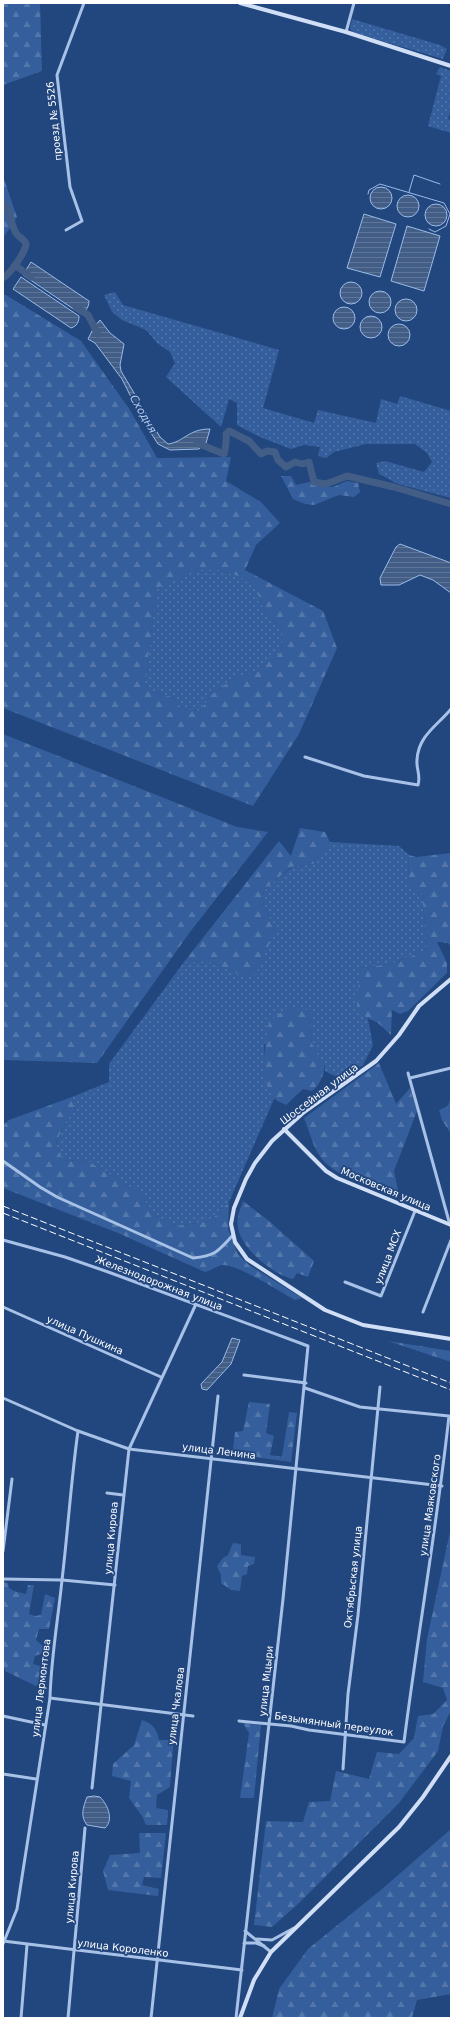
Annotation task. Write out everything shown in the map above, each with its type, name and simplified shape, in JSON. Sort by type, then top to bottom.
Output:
[{"type":"street","name":"проезд № 5526","points":[[66,230],[82,221],[70,187],[57,75],[84,3]]},
{"type":"street","points":[[240,3],[346,32],[451,66]]},
{"type":"street","points":[[346,32],[354,3]]},
{"type":"street","points":[[305,757],[364,776],[418,784],[420,778],[416,760],[420,744],[429,731],[438,725],[451,709]]},
{"type":"street","name":"Шоссейная улица","points":[[451,980],[419,1006],[388,1048],[376,1061],[304,1112],[284,1129],[264,1150],[246,1179],[232,1217],[235,1242],[247,1259],[310,1301],[346,1320],[363,1325],[451,1339]]},
{"type":"street","points":[[410,1078],[451,1068]]},
{"type":"street","points":[[408,1073],[450,1225]]},
{"type":"street","name":"Московская улица","points":[[284,1129],[326,1171],[337,1178],[450,1225]]},
{"type":"street","points":[[3,1161],[40,1188],[57,1197],[193,1258],[211,1256],[222,1248],[233,1235]]},
{"type":"street","name":"улица МСХ","points":[[345,1282],[381,1296],[415,1210]]},
{"type":"street","name":"Железнодорожная улица","points":[[3,1240],[65,1257],[308,1346]]},
{"type":"street","points":[[423,1312],[451,1240]]},
{"type":"street","name":"улица Кирова","points":[[92,1788],[128,1449],[196,1304]]},
{"type":"street","name":"улица Пушкина","points":[[3,1307],[161,1377]]},
{"type":"street","name":"улица Мцыри","points":[[236,2018],[269,1724],[295,1468],[306,1383],[308,1346]]},
{"type":"street","points":[[244,1374],[306,1383]]},
{"type":"street","name":"Октябрьская улица","points":[[343,1769],[348,1694],[372,1477],[380,1387]]},
{"type":"street","name":"улица Маяковского","points":[[305,1388],[360,1406],[449,1416],[442,1486],[421,1615],[404,1742]]},
{"type":"street","name":"улица Чкалова","points":[[150,2018],[218,1396]]},
{"type":"street","name":"улица Ленина","points":[[3,1398],[78,1431],[128,1449],[442,1486]]},
{"type":"street","name":"улица Лермонтова","points":[[3,1942],[17,1909],[36,1779],[50,1698],[50,1670],[62,1580],[70,1486],[78,1431]]},
{"type":"street","points":[[3,1551],[12,1479]]},
{"type":"street","points":[[107,1493],[122,1495]]},
{"type":"street","points":[[3,1579],[62,1580],[114,1585]]},
{"type":"street","points":[[50,1698],[101,1705],[183,1713],[193,1716]]},
{"type":"street","points":[[3,1716],[45,1725]]},
{"type":"street","name":"Безымянный переулок","points":[[239,1721],[404,1742]]},
{"type":"street","points":[[240,2018],[254,1980],[271,1952],[399,1827],[423,1797],[451,1756]]},
{"type":"street","points":[[3,1774],[36,1779]]},
{"type":"street","name":"улица Кирова","points":[[68,2018],[85,1828]]},
{"type":"street","points":[[257,1939],[272,1940],[294,1928]]},
{"type":"street","points":[[245,1931],[257,1939],[271,1952]]},
{"type":"street","name":"улица Короленко","points":[[3,1942],[242,1970]]},
{"type":"street","points":[[244,1943],[264,1946]]},
{"type":"street","points":[[21,2018],[27,1945]]},
{"type":"green space","points":[[3,3],[40,3],[42,71],[3,85]]},
{"type":"green space","points":[[352,19],[440,45],[447,49],[443,59],[352,32],[350,28]]},
{"type":"green space","points":[[440,67],[451,71],[451,109],[448,119],[451,120],[451,133],[428,126],[441,76],[436,74]]},
{"type":"green space","points":[[3,176],[17,217],[3,238]]},
{"type":"green space","points":[[115,292],[123,305],[279,350],[263,408],[314,423],[318,410],[376,423],[381,399],[397,404],[400,396],[451,411],[451,498],[398,484],[379,474],[376,463],[385,461],[424,472],[432,462],[427,453],[415,444],[366,444],[334,452],[326,458],[318,456],[320,447],[304,445],[291,449],[260,437],[237,425],[237,403],[229,399],[221,427],[166,377],[175,363],[170,352],[157,343],[146,330],[122,320],[112,312],[104,295]]},
{"type":"green space","points":[[3,295],[6,295],[81,341],[130,410],[157,458],[231,457],[226,481],[261,502],[280,523],[256,545],[245,570],[323,611],[337,648],[299,734],[253,806],[3,708]],"holes":[[[197,570],[220,570],[241,577],[256,589],[265,612],[283,631],[281,652],[256,672],[234,678],[212,694],[200,711],[182,709],[172,697],[149,690],[145,682],[157,588]]]},
{"type":"green space","points":[[281,476],[291,476],[296,485],[309,482],[321,486],[333,487],[347,481],[358,483],[360,492],[354,497],[339,495],[314,505],[305,504],[293,499]]},
{"type":"green space","points":[[197,570],[220,570],[241,577],[256,589],[265,612],[283,631],[281,652],[256,672],[234,678],[212,694],[200,711],[182,709],[172,697],[149,690],[145,682],[157,587]]},
{"type":"green space","points":[[3,734],[237,827],[268,832],[190,932],[97,1063],[3,1060]]},
{"type":"green space","points":[[300,828],[325,832],[330,842],[313,864],[291,867],[266,888],[261,898],[275,931],[256,974],[243,976],[208,961],[184,962],[279,841],[291,856]]},
{"type":"green space","points":[[330,842],[399,846],[409,855],[408,883],[422,893],[426,935],[425,951],[390,964],[361,968],[357,1012],[368,1019],[373,1045],[363,1065],[350,1072],[335,1076],[325,1071],[324,1062],[312,1044],[311,1010],[264,1045],[266,1082],[274,1099],[229,1202],[210,1221],[176,1226],[153,1215],[141,1194],[90,1162],[63,1160],[56,1144],[66,1121],[75,1111],[72,1097],[109,1082],[109,1064],[184,962],[208,961],[243,976],[275,931],[261,898],[266,888],[292,867],[313,864]]},
{"type":"green space","points":[[451,853],[451,947],[448,943],[437,942],[447,963],[447,973],[408,1011],[400,1014],[392,1010],[391,1035],[378,1023],[357,1013],[357,997],[361,968],[390,964],[425,951],[426,935],[422,893],[408,883],[409,855],[416,857]]},
{"type":"green space","points":[[285,1009],[311,1010],[312,1044],[324,1062],[322,1078],[318,1085],[312,1091],[303,1089],[286,1105],[276,1100],[270,1093],[264,1063],[269,1022]]},
{"type":"green space","points":[[379,1063],[396,1104],[410,1088],[417,1111],[394,1171],[399,1195],[344,1176],[323,1161],[316,1150],[304,1118]]},
{"type":"green space","points":[[451,1096],[451,1134],[442,1120],[439,1110],[448,1106]]},
{"type":"green space","points":[[72,1097],[75,1111],[66,1121],[56,1143],[63,1160],[90,1162],[141,1194],[153,1215],[176,1226],[210,1221],[229,1202],[228,1229],[238,1254],[249,1265],[302,1298],[295,1300],[270,1285],[229,1266],[222,1265],[205,1272],[118,1233],[3,1188],[3,1125],[9,1120]]},
{"type":"green space","points":[[243,1201],[269,1221],[314,1261],[308,1277],[297,1273],[293,1279],[285,1276],[276,1272],[259,1260],[251,1252],[240,1236],[238,1228],[238,1217]]},
{"type":"green space","points":[[388,1341],[451,1351],[451,1362]]},
{"type":"green space","points":[[249,1402],[270,1404],[266,1433],[274,1436],[270,1455],[282,1457],[289,1412],[297,1413],[291,1462],[216,1452],[217,1449],[233,1449],[235,1432],[243,1431]]},
{"type":"green space","points":[[451,1527],[451,1711],[443,1726],[438,1751],[399,1803],[298,1904],[272,1927],[254,1925],[266,1821],[303,1822],[309,1802],[330,1801],[336,1771],[369,1779],[377,1752],[399,1754],[414,1738],[418,1716],[433,1714],[447,1700],[443,1688],[423,1682],[427,1639]]},
{"type":"green space","points":[[233,1543],[241,1544],[241,1555],[255,1557],[254,1564],[248,1566],[247,1574],[242,1576],[240,1591],[231,1590],[221,1583],[221,1575],[217,1566],[223,1558],[228,1555]]},
{"type":"green space","points":[[3,1582],[8,1583],[9,1588],[14,1591],[26,1594],[28,1585],[34,1585],[29,1614],[35,1616],[41,1615],[45,1594],[55,1598],[49,1629],[39,1629],[36,1640],[45,1648],[43,1653],[35,1656],[33,1664],[43,1667],[41,1681],[36,1686],[5,1671],[3,1661]]},
{"type":"green space","points":[[142,1720],[154,1727],[159,1740],[168,1740],[174,1734],[170,1787],[157,1795],[156,1808],[168,1810],[167,1825],[146,1825],[142,1816],[129,1798],[131,1781],[112,1776],[113,1764],[134,1745]]},
{"type":"green space","points":[[243,1723],[261,1725],[254,1798],[240,1798],[249,1733]]},
{"type":"green space","points":[[451,1829],[451,1994],[417,2000],[412,2018],[272,2018],[279,1989],[308,1949],[382,1889]]},
{"type":"green space","points":[[139,1833],[166,1833],[161,1878],[144,1877],[142,1885],[159,1889],[158,1896],[108,1890],[103,1871],[110,1855],[140,1853]]},
{"type":"water","points":[[381,187],[389,190],[392,198],[389,206],[381,209],[373,206],[370,198],[373,190]]},
{"type":"water","points":[[408,195],[416,198],[419,206],[416,214],[408,217],[400,214],[397,206],[400,198]]},
{"type":"water","points":[[436,204],[444,207],[447,215],[444,223],[436,226],[428,223],[425,215],[428,207]]},
{"type":"water","points":[[364,214],[396,224],[380,277],[347,268]]},
{"type":"water","points":[[407,226],[440,236],[424,291],[391,281]]},
{"type":"water","points":[[31,262],[89,301],[86,310],[81,314],[23,275]]},
{"type":"water","points":[[21,277],[79,316],[76,325],[71,328],[13,289]]},
{"type":"water","points":[[351,282],[359,285],[362,293],[359,301],[351,304],[343,301],[340,293],[343,285]]},
{"type":"water","points":[[380,291],[388,294],[391,302],[388,310],[380,313],[372,310],[369,302],[372,294]]},
{"type":"water","points":[[406,299],[414,302],[417,310],[414,318],[406,321],[398,318],[395,310],[398,302]]},
{"type":"water","points":[[344,307],[352,310],[355,318],[352,326],[344,329],[336,326],[333,318],[336,310]]},
{"type":"water","points":[[371,316],[379,319],[382,327],[379,335],[371,338],[363,335],[360,327],[363,319]]},
{"type":"water","points":[[100,320],[110,333],[124,344],[120,365],[121,371],[160,437],[168,444],[178,441],[196,431],[210,429],[206,443],[199,449],[170,450],[158,444],[142,419],[122,379],[95,343],[88,339],[94,327]]},
{"type":"water","points":[[399,324],[407,327],[410,335],[407,343],[399,346],[391,343],[388,335],[391,327]]},
{"type":"water","points":[[400,544],[451,563],[451,593],[433,580],[420,575],[399,585],[381,585],[380,578],[396,547]]},
{"type":"water","points":[[232,1338],[240,1340],[231,1364],[207,1390],[202,1389],[201,1384],[222,1362]]},
{"type":"water","points":[[87,1797],[100,1797],[109,1812],[108,1825],[105,1828],[87,1825],[83,1818],[83,1808]]},
{"type":"waterway","points":[[409,192],[414,175],[440,184]]},
{"type":"waterway","points":[[368,194],[369,190],[380,184],[444,203],[450,214],[446,226],[435,232],[429,229]]},
{"type":"waterway","points":[[3,204],[8,208],[16,233],[24,240],[26,244],[17,263],[3,278]]},
{"type":"waterway","name":"Сходня","points":[[15,265],[31,277]]},
{"type":"waterway","name":"Сходня","points":[[76,307],[88,315],[98,334]]},
{"type":"waterway","name":"Сходня","points":[[197,443],[224,454],[226,434],[229,431],[249,441],[261,454],[267,451],[275,452],[278,460],[286,467],[295,462],[302,464],[309,462],[314,482],[326,484],[347,476],[394,487],[451,504]]},
{"type":"railway","points":[[3,1206],[451,1383]]},
{"type":"railway","points":[[3,1213],[451,1390]]}]
